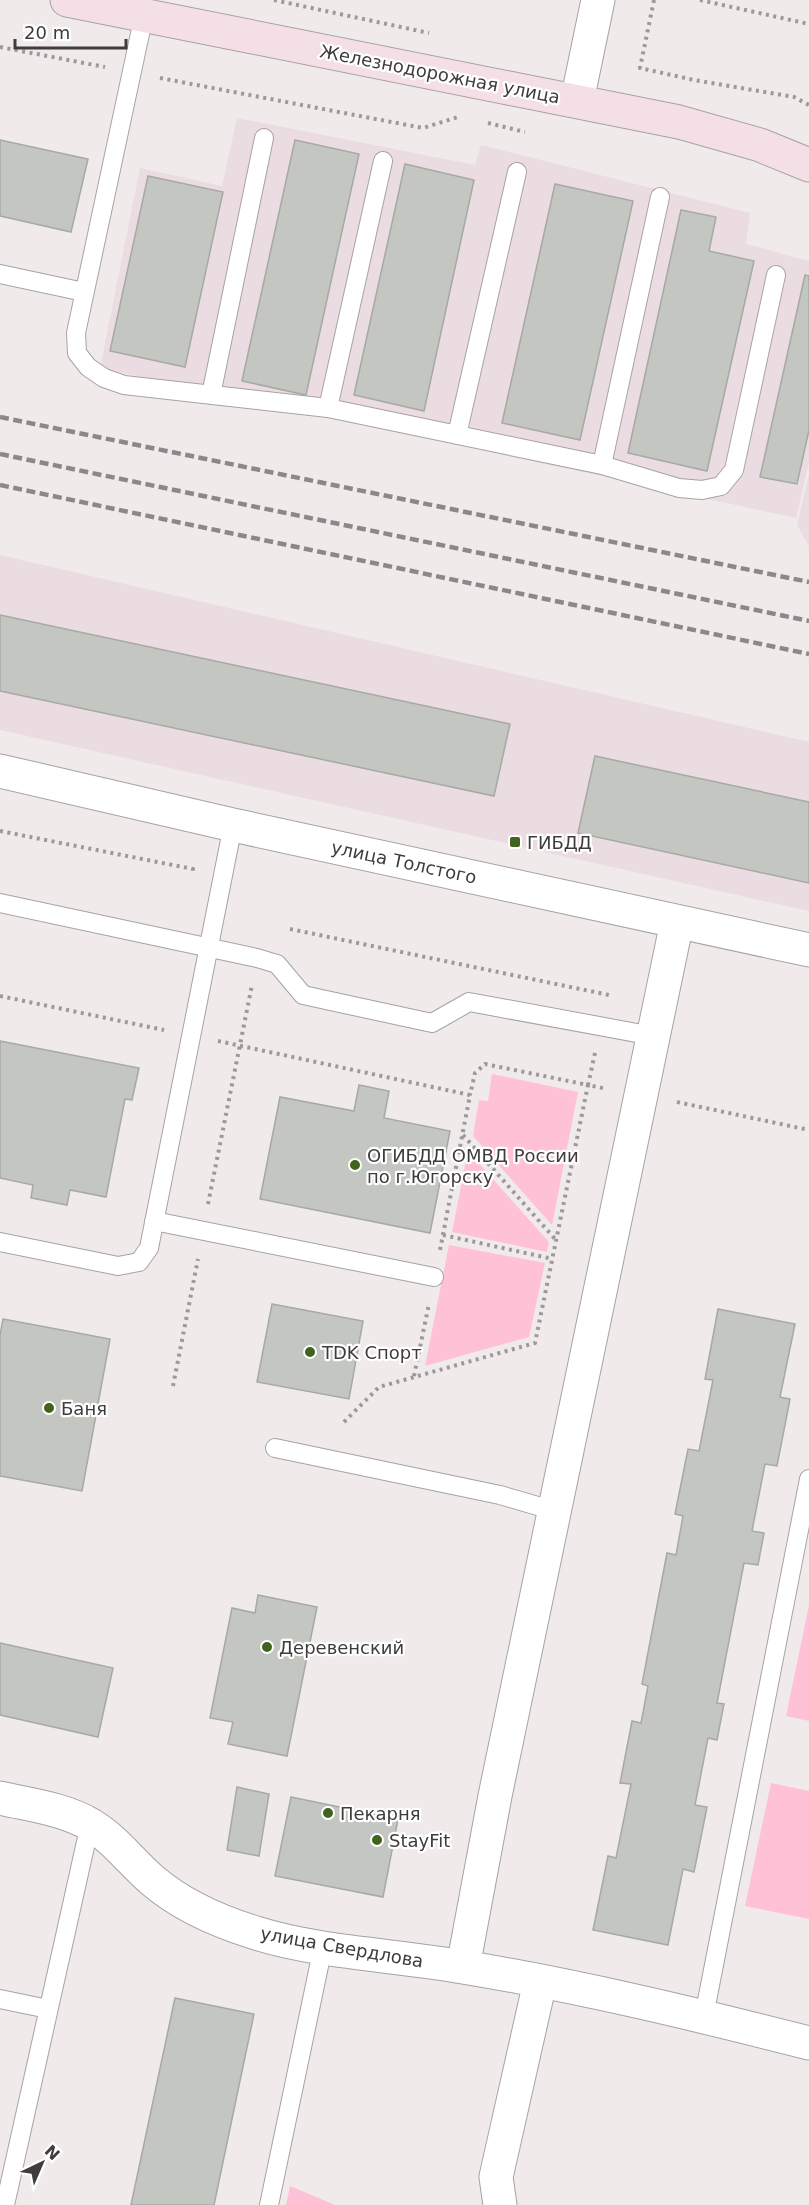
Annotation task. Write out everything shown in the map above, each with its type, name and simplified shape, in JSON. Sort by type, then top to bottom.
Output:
[{"type":"main road","name":"Железнодорожная улица","points":[[67,0],[577,101],[720,132],[809,165]]},
{"type":"street","points":[[577,101],[598,0]]},
{"type":"street","name":"улица Толстого","points":[[0,771],[233,825],[809,950]]},
{"type":"street","points":[[463,1967],[495,1796],[677,922]]},
{"type":"street","name":"улица Свердлова","points":[[0,1798],[54,1810],[90,1824],[111,1840],[153,1881],[192,1907],[258,1934],[297,1943],[463,1967],[540,1982],[704,2016],[809,2043]]},
{"type":"street","points":[[500,2205],[496,2177],[540,1982]]},
{"type":"lane","points":[[144,15],[76,333],[77,353],[88,367],[104,378],[124,385],[328,408],[602,465],[680,488],[702,490],[722,486],[734,470],[776,275]]},
{"type":"lane","points":[[211,394],[264,138]]},
{"type":"lane","points":[[328,408],[383,161]]},
{"type":"lane","points":[[457,435],[517,172]]},
{"type":"lane","points":[[602,465],[660,197]]},
{"type":"lane","points":[[0,274],[84,292]]},
{"type":"lane","points":[[0,1242],[118,1266],[139,1262],[149,1248],[233,825]]},
{"type":"lane","points":[[0,903],[257,958],[277,964],[303,995],[432,1023],[469,1002],[653,1036]]},
{"type":"lane","points":[[154,1221],[434,1276]]},
{"type":"lane","points":[[275,1448],[500,1495],[555,1511]]},
{"type":"lane","points":[[704,2016],[809,1479]]},
{"type":"lane","points":[[5,2205],[90,1824]]},
{"type":"lane","points":[[269,2205],[323,1947]]},
{"type":"lane","points":[[0,1999],[48,2009]]},
{"type":"path","points":[[274,0],[436,34]]},
{"type":"path","points":[[654,0],[640,68],[794,98],[809,105]]},
{"type":"path","points":[[700,0],[809,24]]},
{"type":"path","points":[[0,47],[423,128],[455,116],[466,119]]},
{"type":"path","points":[[478,121],[525,132]]},
{"type":"path","points":[[0,831],[193,869],[191,880]]},
{"type":"path","points":[[290,929],[609,995]]},
{"type":"path","points":[[173,1386],[257,958]]},
{"type":"path","points":[[0,996],[471,1095]]},
{"type":"path","points":[[163,1030],[165,1019]]},
{"type":"path","points":[[414,1376],[476,1073],[485,1065],[809,1130]]},
{"type":"path","points":[[344,1422],[379,1387],[535,1343],[588,1085]]},
{"type":"path","points":[[463,1134],[557,1240]]},
{"type":"path","points":[[443,1236],[554,1258]]},
{"type":"shaded area","points":[[237,118],[475,165],[481,145],[750,213],[746,244],[809,261],[809,462],[796,518],[100,368],[140,168],[222,186]]},
{"type":"shaded area","points":[[809,474],[809,546],[797,525]]},
{"type":"shaded area","points":[[0,555],[809,742],[809,911],[0,730]]},
{"type":"shaded area","points":[[492,1074],[578,1092],[552,1225],[473,1136],[479,1100],[488,1101]]},
{"type":"shaded area","points":[[468,1151],[549,1242],[547,1252],[452,1232]]},
{"type":"shaded area","points":[[449,1245],[545,1263],[529,1337],[425,1366]]},
{"type":"shaded area","points":[[809,1605],[809,1721],[786,1716]]},
{"type":"shaded area","points":[[771,1783],[809,1791],[809,1919],[745,1906]]},
{"type":"shaded area","points":[[290,2186],[335,2205],[286,2205]]},
{"type":"building","points":[[0,140],[88,159],[71,232],[0,216]]},
{"type":"building","points":[[295,140],[359,154],[306,395],[242,381]]},
{"type":"building","points":[[405,164],[474,180],[424,411],[354,395]]},
{"type":"building","points":[[148,176],[223,192],[185,367],[110,351]]},
{"type":"building","points":[[555,184],[633,201],[580,440],[502,423]]},
{"type":"building","points":[[681,210],[716,217],[709,251],[754,261],[707,471],[628,453]]},
{"type":"building","points":[[805,275],[809,276],[809,430],[797,484],[760,477]]},
{"type":"building","points":[[0,615],[510,724],[494,796],[0,691]]},
{"type":"building","points":[[595,756],[809,802],[809,883],[578,833]]},
{"type":"building","points":[[0,1041],[139,1068],[132,1100],[125,1099],[106,1197],[70,1190],[67,1205],[31,1198],[33,1185],[0,1178]]},
{"type":"building","name":"ОГИБДД ОМВД России по г.Югорску","points":[[359,1085],[389,1091],[384,1118],[450,1131],[430,1233],[260,1199],[280,1097],[354,1111]]},
{"type":"building","name":"TDK Спорт","points":[[272,1304],[363,1321],[349,1399],[257,1382]]},
{"type":"building","points":[[718,1309],[795,1324],[780,1397],[790,1399],[777,1466],[765,1464],[752,1531],[764,1533],[758,1565],[744,1563],[717,1703],[724,1704],[717,1740],[708,1738],[695,1805],[707,1807],[694,1872],[683,1869],[668,1945],[593,1930],[608,1856],[616,1858],[631,1784],[620,1783],[632,1721],[641,1723],[648,1686],[642,1684],[667,1553],[676,1555],[683,1516],[675,1514],[688,1449],[699,1451],[713,1380],[705,1379]]},
{"type":"building","name":"Баня","points":[[3,1319],[110,1339],[82,1491],[0,1476],[0,1335]]},
{"type":"building","name":"Деревенский","points":[[258,1595],[317,1607],[287,1756],[228,1744],[233,1722],[210,1718],[232,1608],[255,1613]]},
{"type":"building","points":[[0,1643],[113,1668],[98,1737],[0,1715]]},
{"type":"building","points":[[237,1787],[269,1794],[259,1856],[227,1850]]},
{"type":"building","points":[[291,1797],[398,1819],[383,1897],[275,1876]]},
{"type":"building","points":[[175,1998],[254,2014],[214,2205],[131,2205]]},
{"type":"railway","points":[[0,417],[809,582]]},
{"type":"railway","points":[[0,454],[809,621]]},
{"type":"railway","points":[[0,485],[809,654]]},
{"type":"place","name":"ГИБДД","points":[[515,842]]},
{"type":"place","name":"ОГИБДД ОМВД России по г.Югорску","points":[[355,1165]]},
{"type":"place","name":"TDK Спорт","points":[[310,1352]]},
{"type":"place","name":"Баня","points":[[49,1408]]},
{"type":"place","name":"Деревенский","points":[[267,1647]]},
{"type":"place","name":"Пекарня","points":[[328,1813]]},
{"type":"place","name":"StayFit","points":[[377,1840]]}]
